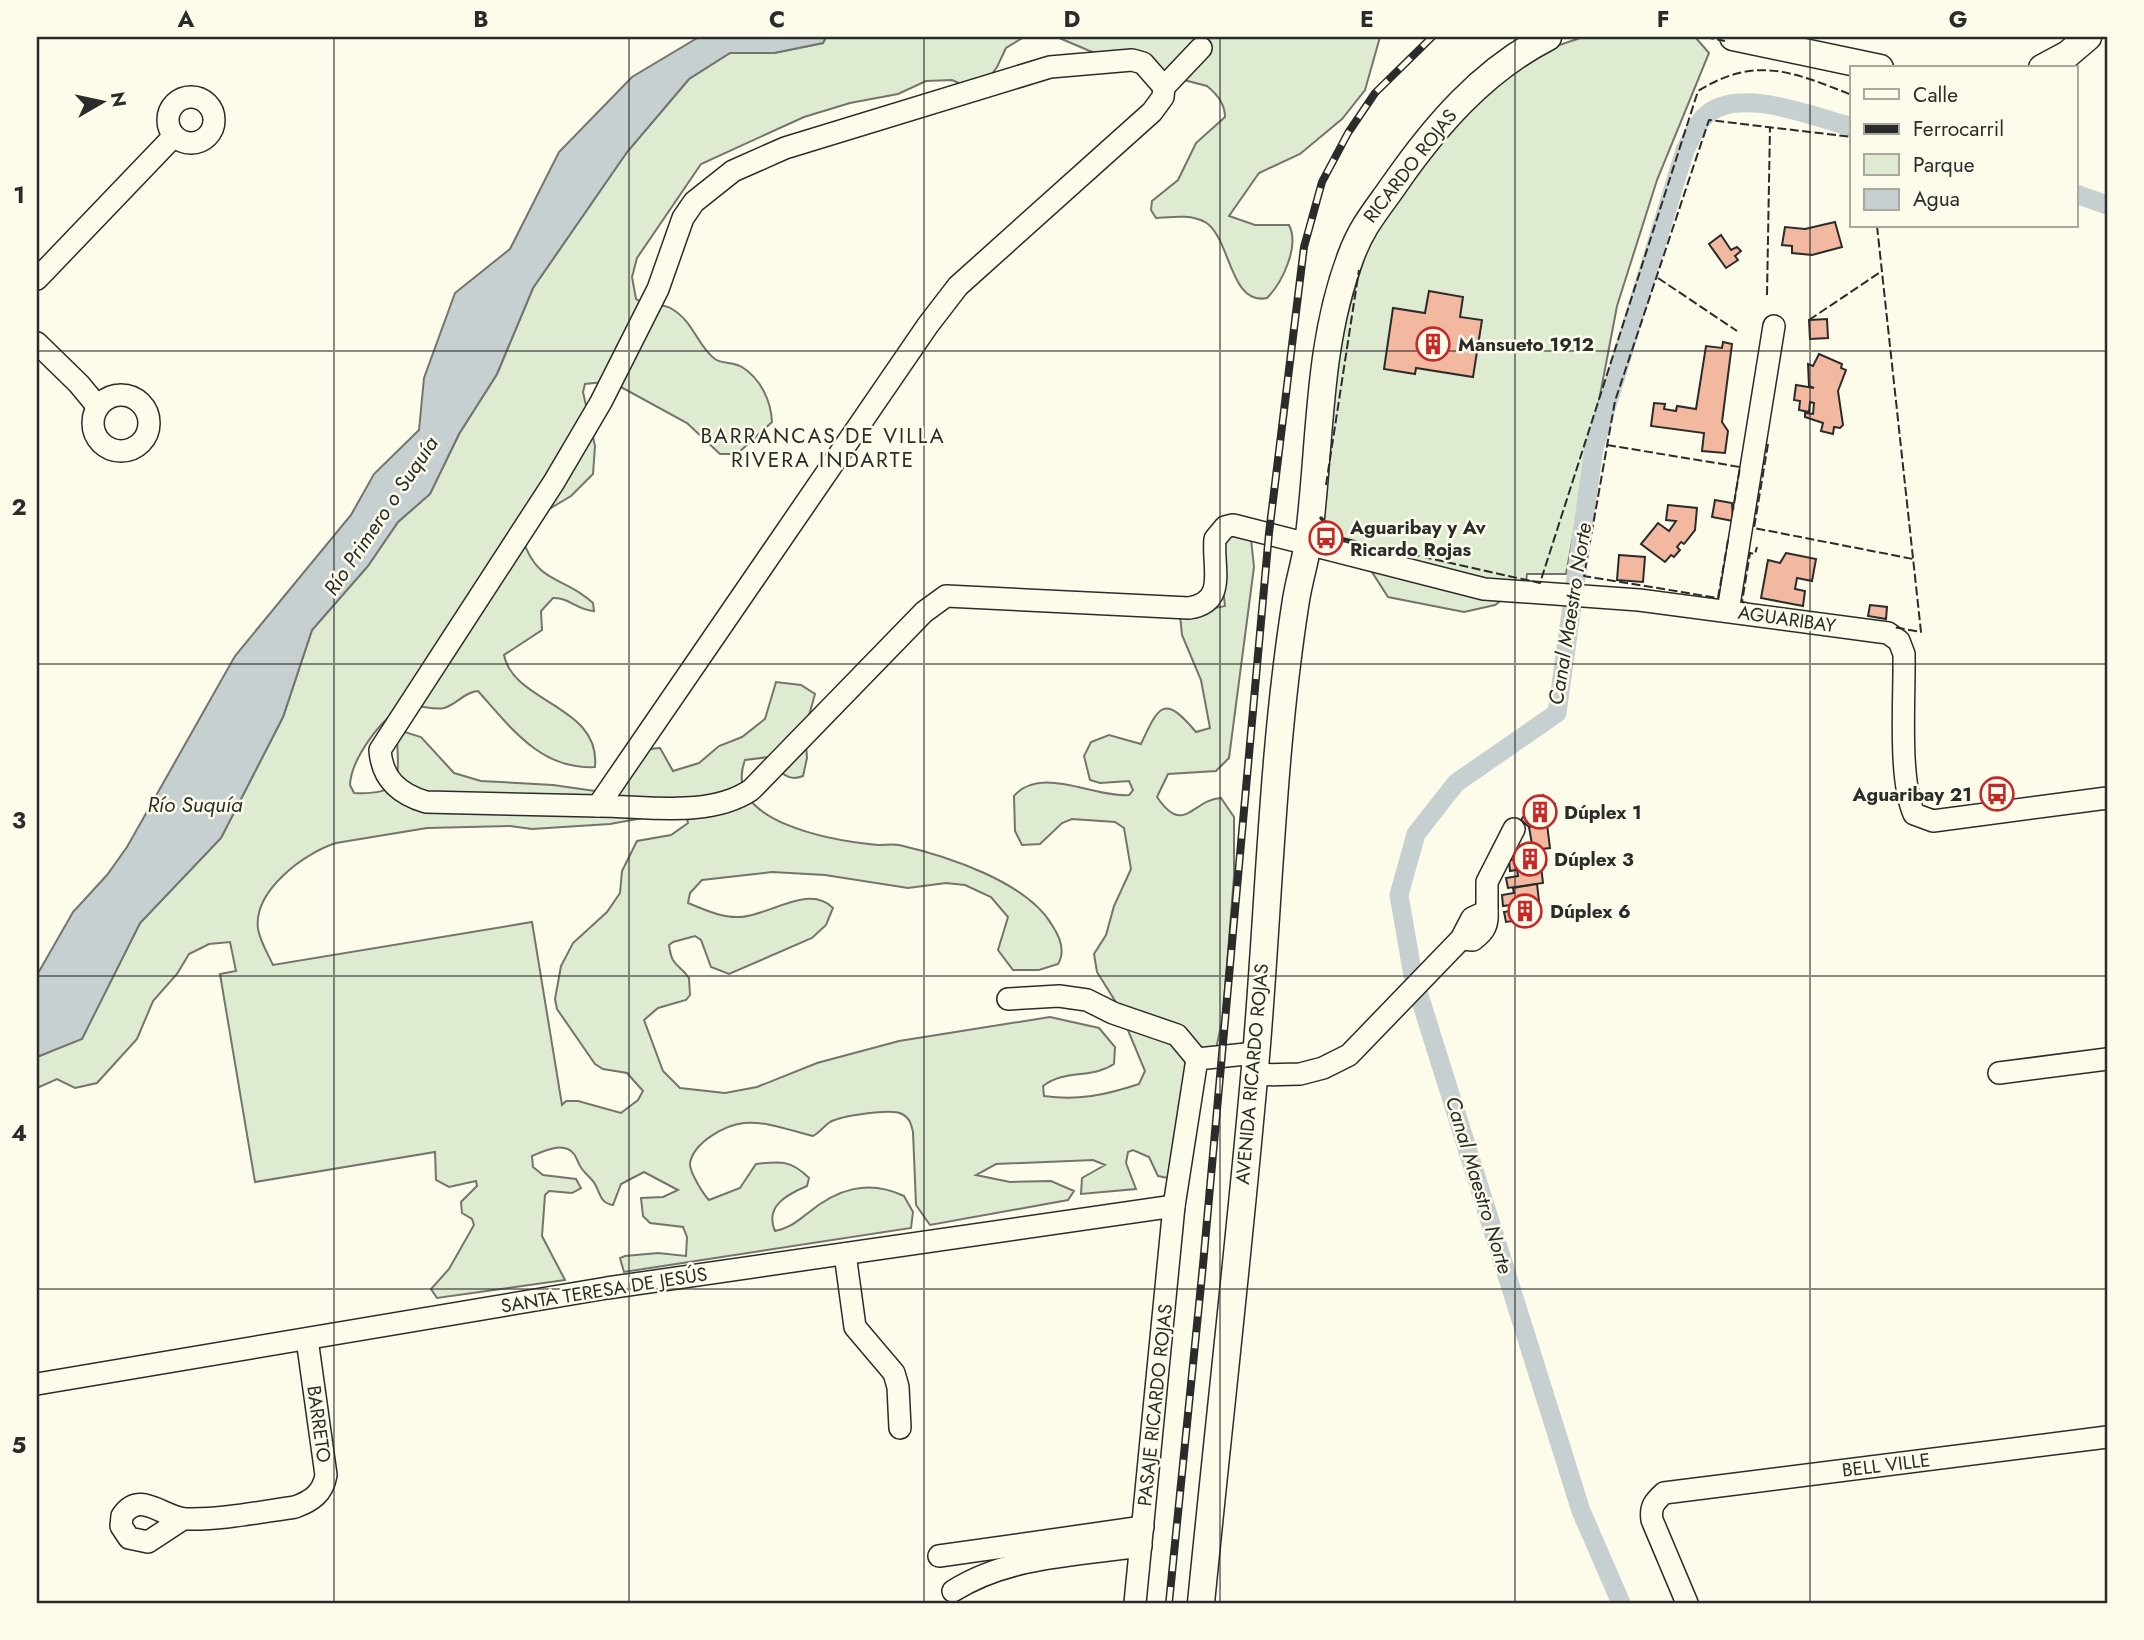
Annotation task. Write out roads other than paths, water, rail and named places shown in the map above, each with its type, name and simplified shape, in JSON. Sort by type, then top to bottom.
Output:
[{"type":"main road","name":"RICARDO ROJAS","points":[[1308,545],[1326,348],[1339,291],[1365,221],[1416,152],[1454,107],[1503,65],[1548,37]]},
{"type":"main road","points":[[1733,37],[1871,66]]},
{"type":"main road","points":[[2046,66],[2068,54],[2088,37]]},
{"type":"main road","name":"AVENIDA RICARDO ROJAS","points":[[1201,1603],[1255,1064],[1266,888],[1296,600],[1308,545]]},
{"type":"street","points":[[1164,87],[1143,63],[1132,60],[1050,67],[766,155],[733,171],[694,202],[683,218],[658,289],[601,402],[554,482],[384,739],[380,750],[381,765],[387,779],[408,796],[426,802],[598,806],[920,335],[958,286],[1152,112],[1163,97],[1164,87],[1201,48]]},
{"type":"street","points":[[37,279],[174,136]]},
{"type":"street","points":[[1728,611],[1774,326]]},
{"type":"street","points":[[37,343],[79,384],[98,407]]},
{"type":"street","name":"AGUARIBAY","points":[[598,806],[701,806],[737,799],[751,790],[924,612],[946,596],[1189,608],[1207,603],[1215,593],[1215,539],[1225,527],[1242,526],[1485,589],[1639,600],[1888,634],[1899,641],[1904,654],[1909,803],[1914,814],[1933,821],[2107,798]]},
{"type":"street","points":[[1008,999],[1072,996],[1087,1000],[1113,1013],[1177,1035],[1197,1059],[1255,1064],[1300,1074],[1323,1068],[1349,1055],[1461,939],[1473,940],[1482,933],[1488,922],[1487,881],[1514,829]]},
{"type":"street","name":"PASAJE RICARDO ROJAS","points":[[1135,1603],[1174,1206],[1197,1059]]},
{"type":"street","points":[[1999,1073],[2107,1059]]},
{"type":"street","name":"SANTA TERESA DE JESÚS","points":[[37,1384],[607,1288],[1174,1206]]},
{"type":"street","points":[[845,1254],[855,1327],[894,1373],[898,1387],[900,1428]]},
{"type":"street","name":"BARRETO","points":[[183,1519],[295,1507],[309,1503],[324,1486],[326,1475],[307,1339]]},
{"type":"street","name":"BELL VILLE","points":[[1687,1603],[1652,1520],[1651,1510],[1655,1501],[1664,1493],[2107,1437]]},
{"type":"street","points":[[939,1556],[1142,1536]]},
{"type":"street","points":[[953,1591],[986,1572],[1142,1536]]},
{"type":"water","name":"Río Suquía","points":[[699,37],[826,37],[823,43],[774,53],[730,53],[689,79],[627,152],[533,288],[497,374],[459,434],[430,494],[398,522],[368,566],[312,630],[283,717],[221,838],[140,923],[82,1039],[37,1057],[37,975],[73,912],[107,875],[127,847],[235,656],[351,515],[374,474],[419,430],[424,378],[455,293],[510,249],[559,152],[632,77]]},
{"type":"waterway","name":"Canal Maestro Norte","points":[[1621,1603],[1581,1511],[1413,976],[1399,895],[1416,834],[1456,783],[1557,713],[1594,448],[1685,150],[1698,124],[1718,108],[1735,103],[1755,103],[1797,111],[1850,126]]},
{"type":"waterway","name":"Canal Maestro Norte","points":[[2078,195],[2107,205]]},
{"type":"railway","points":[[1169,1603],[1203,1265],[1269,533],[1304,247],[1322,182],[1348,133],[1375,93],[1432,37]]},
{"type":"place","name":"Mansueto 1912","points":[[1433,344]]},
{"type":"place","name":"Aguaribay y Av Ricardo Rojas","points":[[1326,538]]},
{"type":"place","name":"Aguaribay 21","points":[[1997,794]]},
{"type":"place","name":"Dúplex 1","points":[[1540,812]]},
{"type":"place","name":"Dúplex 3","points":[[1530,859]]},
{"type":"place","name":"Dúplex 6","points":[[1525,911]]},
{"type":"district","name":"BARRANCAS DE VILLA RIVERA INDARTE","points":[[823,448]]},
{"type":"water label","name":"Río Primero o Suquía","points":[[381,516]]}]
